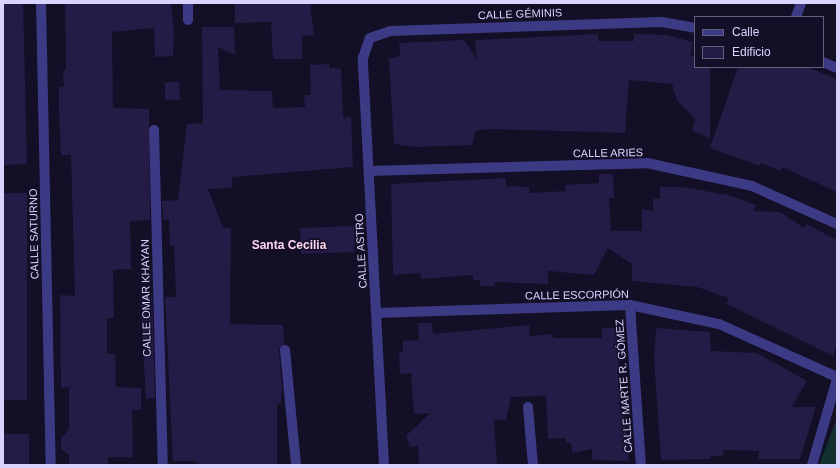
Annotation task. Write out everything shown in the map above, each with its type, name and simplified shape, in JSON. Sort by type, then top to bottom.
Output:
[{"type":"street","name":"CALLE SATURNO","points":[[41,3],[51,465]]},
{"type":"street","points":[[188,3],[188,20]]},
{"type":"street","points":[[796,16],[800,3]]},
{"type":"street","name":"CALLE GÉMINIS","points":[[370,38],[390,30],[662,22],[694,28]]},
{"type":"street","name":"CALLE ASTRO","points":[[370,38],[363,58],[384,465]]},
{"type":"street","points":[[824,62],[837,68]]},
{"type":"street","name":"CALLE OMAR KHAYAN","points":[[154,130],[163,465]]},
{"type":"street","name":"CALLE ARIES","points":[[369,171],[647,163],[752,186],[837,224]]},
{"type":"street","name":"CALLE ESCORPIÓN","points":[[376,313],[630,304],[719,324],[837,378]]},
{"type":"street","name":"CALLE MARTE R. GÓMEZ","points":[[630,304],[641,465]]},
{"type":"street","points":[[285,350],[296,465]]},
{"type":"street","points":[[812,465],[837,378]]},
{"type":"street","points":[[528,407],[533,465]]},
{"type":"green space","points":[[837,418],[837,465],[819,465]]},
{"type":"building","points":[[3,3],[23,3],[27,164],[3,165]]},
{"type":"building","points":[[65,3],[171,4],[174,32],[173,56],[155,57],[154,28],[112,32],[113,108],[149,109],[150,220],[130,221],[131,269],[113,270],[114,318],[107,318],[107,354],[115,354],[116,387],[141,388],[141,410],[132,410],[133,457],[108,457],[108,465],[69,465],[69,455],[61,449],[61,438],[69,429],[69,387],[61,388],[60,295],[75,296],[71,155],[61,155],[59,110],[59,87],[64,87],[63,70],[66,70]]},
{"type":"building","points":[[235,3],[310,3],[314,35],[302,36],[302,59],[273,59],[271,22],[235,23]]},
{"type":"building","points":[[202,27],[234,27],[235,55],[218,47],[220,90],[272,91],[273,108],[305,107],[304,95],[311,95],[310,65],[329,64],[329,68],[341,69],[343,118],[351,117],[353,167],[232,177],[232,188],[208,189],[223,228],[231,228],[230,324],[283,325],[284,344],[279,350],[282,389],[281,404],[277,403],[277,465],[200,465],[195,461],[173,461],[165,297],[176,297],[174,246],[170,246],[169,219],[163,220],[162,201],[178,200],[187,124],[203,123]]},
{"type":"building","points":[[598,34],[598,41],[634,41],[634,34],[667,35],[693,42],[690,56],[694,57],[694,68],[710,68],[710,138],[692,131],[695,118],[677,101],[672,84],[629,80],[625,133],[487,129],[475,131],[472,145],[414,147],[394,144],[389,59],[400,56],[399,43],[464,40],[477,59],[475,40]]},
{"type":"building","points":[[738,68],[810,68],[837,79],[837,192],[782,167],[781,171],[761,163],[760,166],[710,148]]},
{"type":"building","points":[[179,81],[180,100],[165,100],[165,83]]},
{"type":"building","points":[[599,174],[613,174],[614,198],[609,198],[611,231],[642,231],[642,209],[653,211],[653,199],[660,199],[660,187],[682,187],[728,195],[756,205],[754,211],[780,212],[804,228],[806,224],[837,240],[837,342],[833,356],[727,304],[729,298],[697,287],[632,281],[632,264],[608,248],[594,275],[548,271],[548,284],[495,282],[495,286],[480,286],[480,280],[473,280],[473,275],[421,279],[421,273],[393,275],[391,184],[506,178],[506,186],[529,187],[529,193],[566,191],[565,185],[599,183]]},
{"type":"building","points":[[3,193],[27,193],[27,400],[3,400]]},
{"type":"building","points":[[354,226],[355,252],[301,254],[300,228]]},
{"type":"building","points":[[140,297],[152,297],[155,398],[146,399]]},
{"type":"building","points":[[418,323],[432,323],[433,334],[529,325],[530,336],[553,334],[553,338],[602,338],[602,328],[617,328],[621,410],[624,410],[629,461],[592,460],[592,449],[572,453],[571,443],[566,443],[565,438],[548,439],[546,396],[511,397],[506,420],[494,420],[497,465],[419,465],[418,446],[410,447],[406,436],[430,413],[414,414],[411,373],[400,374],[399,352],[403,352],[403,341],[419,340]]},
{"type":"building","points":[[656,328],[710,332],[711,351],[757,353],[807,381],[792,407],[816,407],[800,459],[758,459],[759,451],[723,450],[723,456],[711,456],[711,459],[661,460],[654,358]]},
{"type":"building","points":[[3,434],[29,434],[29,465],[3,465]]},
{"type":"district","name":"Santa Cecilia","points":[[289,246]]}]
